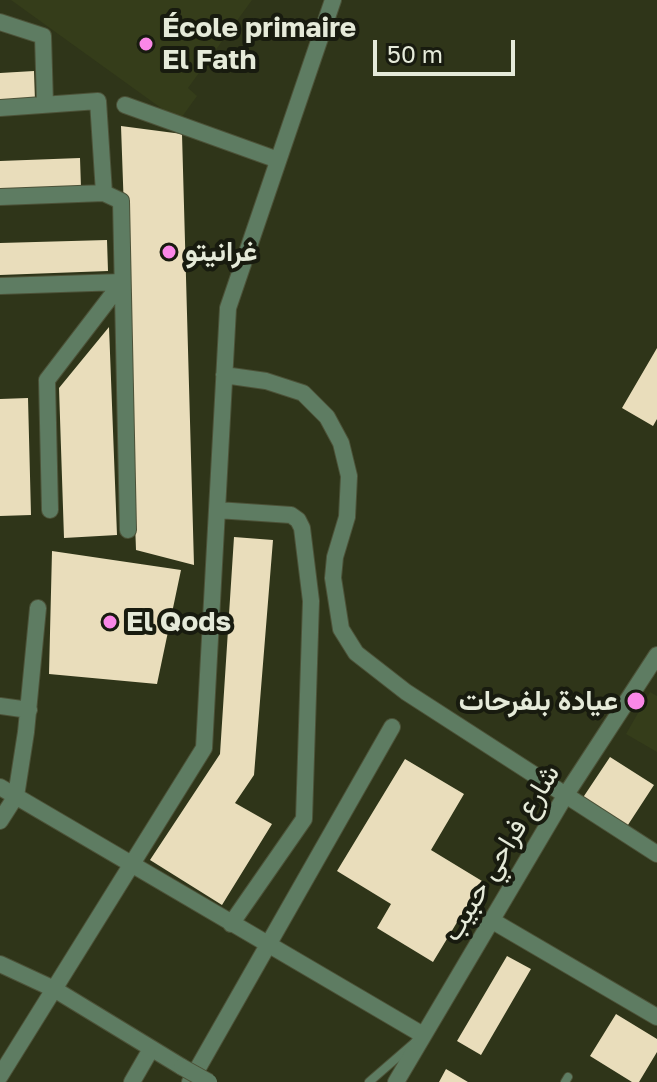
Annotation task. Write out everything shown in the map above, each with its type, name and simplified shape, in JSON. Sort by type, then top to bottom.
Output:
[{"type":"street","points":[[0,1076],[204,748],[228,308],[333,0]]},
{"type":"street","points":[[0,22],[43,36],[45,104]]},
{"type":"street","points":[[0,108],[98,101],[104,193]]},
{"type":"street","points":[[125,105],[278,160]]},
{"type":"street","points":[[0,197],[104,193],[121,201],[128,530]]},
{"type":"street","points":[[0,286],[122,282]]},
{"type":"street","points":[[50,510],[47,380],[122,282]]},
{"type":"street","points":[[224,375],[266,381],[303,393],[327,417],[341,443],[349,476],[347,517],[335,557],[333,578],[341,629],[356,653],[406,692],[657,854]]},
{"type":"street","points":[[217,510],[291,515],[298,520],[302,528],[311,601],[304,819],[231,924]]},
{"type":"street","points":[[0,821],[16,796],[29,710],[38,608]]},
{"type":"street","name":"شارع فراحي حبيب","points":[[396,1082],[565,796],[657,655]]},
{"type":"street","points":[[0,706],[29,710]]},
{"type":"street","points":[[186,1074],[267,945],[392,727]]},
{"type":"street","points":[[0,787],[423,1035]]},
{"type":"street","points":[[491,920],[657,1017]]},
{"type":"street","points":[[0,964],[54,989],[186,1074],[209,1082]]},
{"type":"street","points":[[132,1082],[151,1049]]},
{"type":"lane","points":[[369,1082],[423,1035]]},
{"type":"shaded area","name":"École primaire El Fath","points":[[11,0],[252,0],[188,88],[197,96],[179,121]]},
{"type":"shaded area","points":[[650,692],[657,696],[657,752],[626,734]]},
{"type":"building","points":[[34,71],[35,101],[0,102],[0,73]]},
{"type":"building","points":[[121,126],[182,134],[194,565],[136,550]]},
{"type":"building","points":[[80,158],[81,188],[0,191],[0,161]]},
{"type":"building","points":[[107,240],[108,271],[0,275],[0,243]]},
{"type":"building","points":[[109,327],[117,535],[64,538],[59,388]]},
{"type":"building","points":[[657,348],[657,419],[653,426],[622,408]]},
{"type":"building","points":[[28,398],[31,515],[0,516],[0,399]]},
{"type":"building","points":[[234,537],[273,540],[254,775],[235,803],[272,824],[222,905],[150,860],[220,754]]},
{"type":"building","name":"El Qods","points":[[52,551],[181,570],[157,684],[49,674]]},
{"type":"building","points":[[610,757],[654,785],[624,831],[580,802]]},
{"type":"building","points":[[405,759],[464,794],[431,850],[482,881],[433,962],[377,928],[391,904],[337,871]]},
{"type":"building","points":[[507,956],[531,969],[481,1055],[457,1041]]},
{"type":"building","points":[[616,1014],[657,1039],[657,1052],[639,1082],[632,1082],[590,1056]]},
{"type":"building","points":[[446,1069],[468,1082],[439,1082]]},
{"type":"place","name":"École primaire El Fath","points":[[146,44]]},
{"type":"place","name":"غرانيتو","points":[[169,252]]},
{"type":"place","name":"El Qods","points":[[110,622]]},
{"type":"place","name":"عيادة بلفرحات","points":[[636,701]]}]
